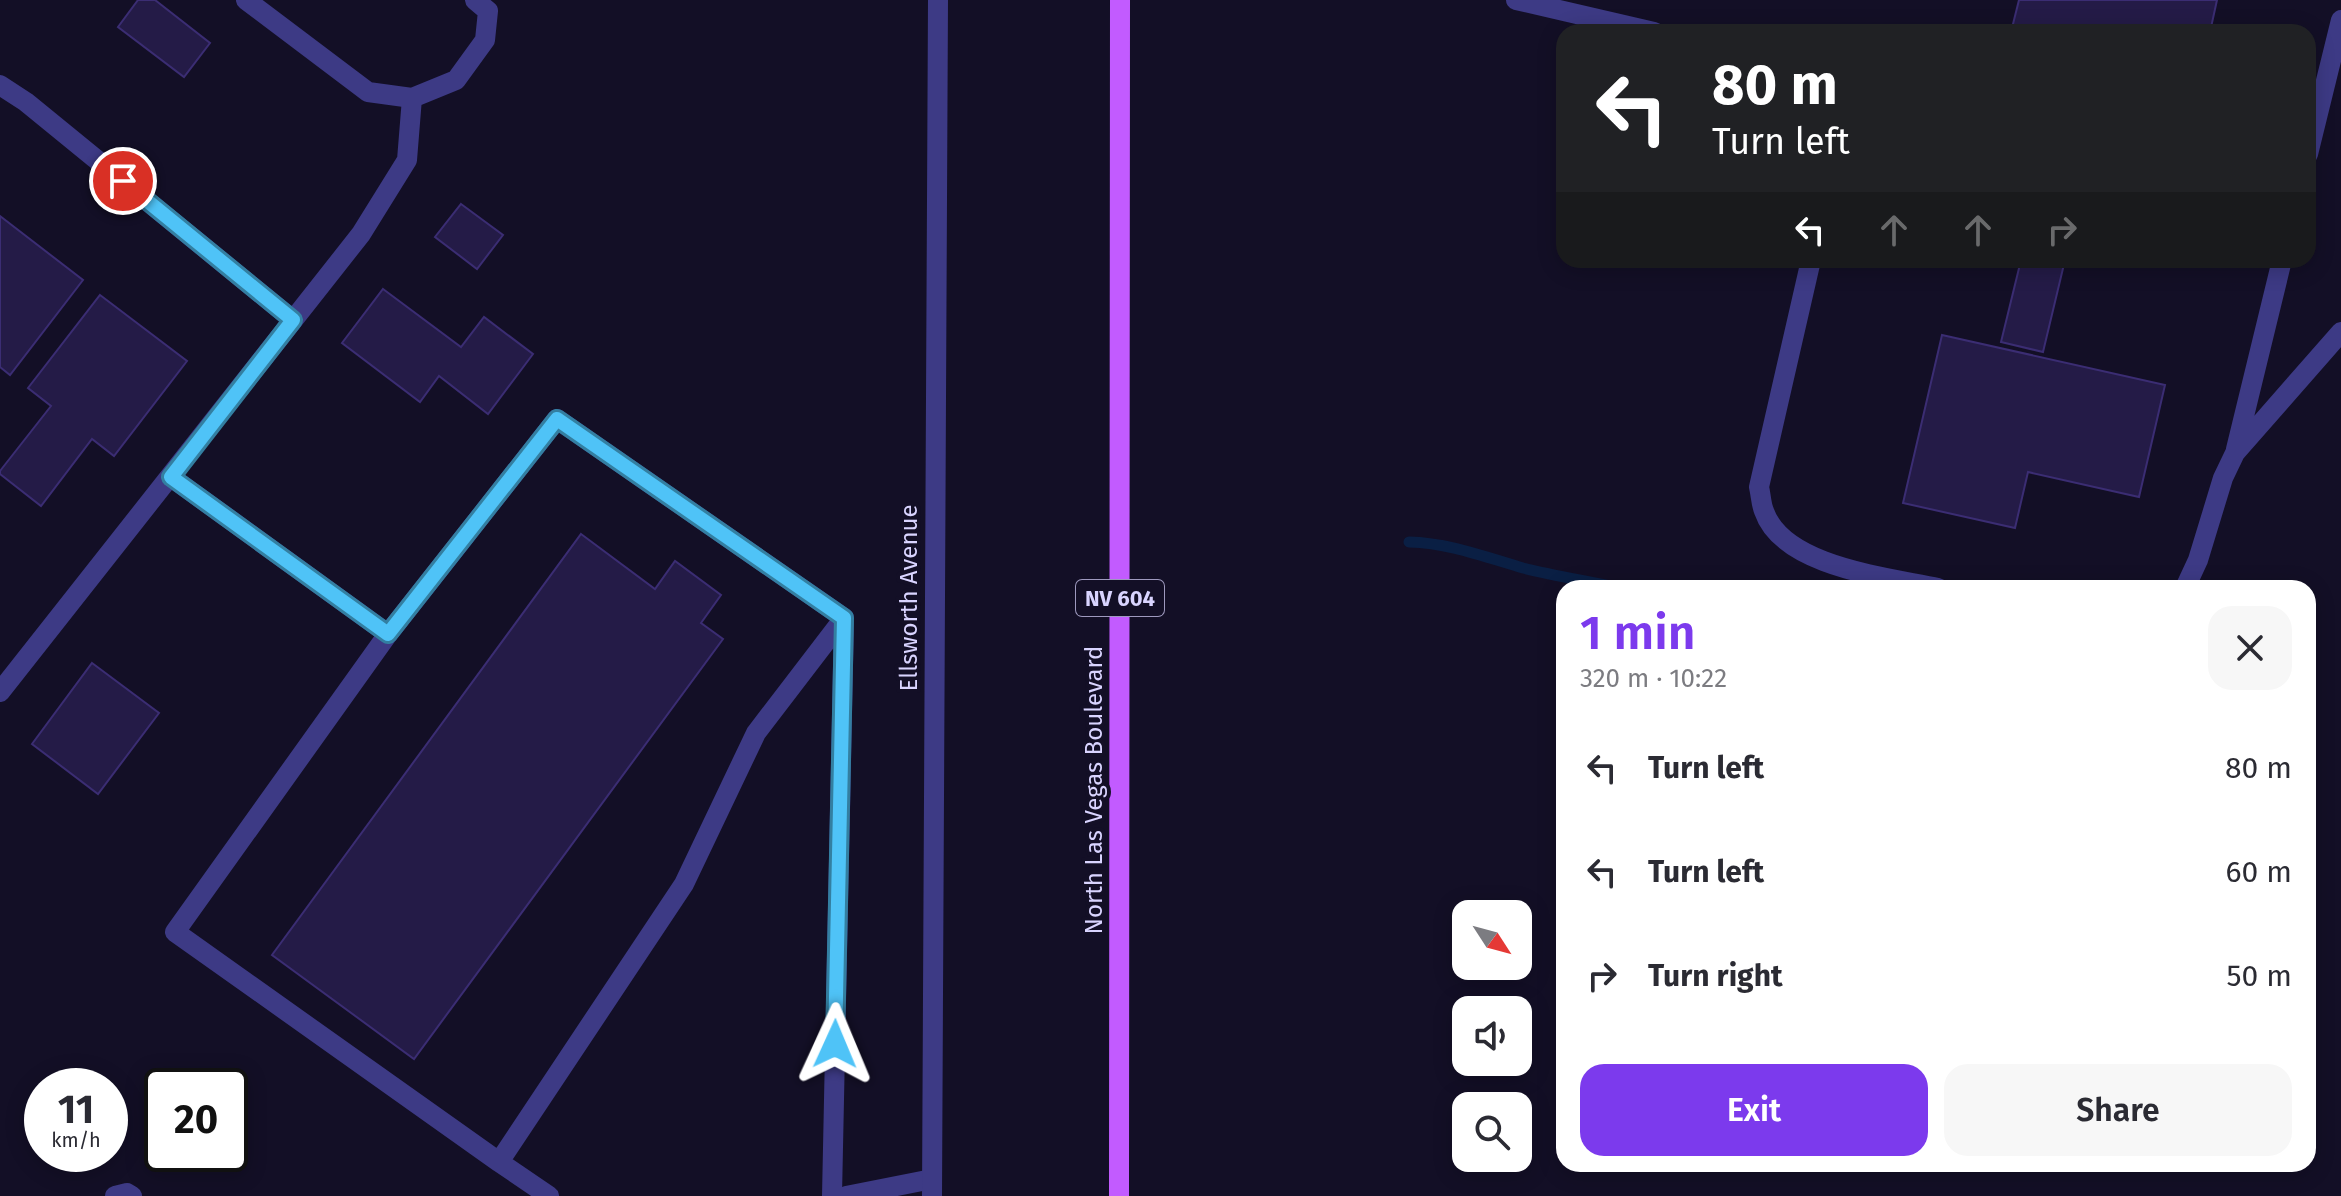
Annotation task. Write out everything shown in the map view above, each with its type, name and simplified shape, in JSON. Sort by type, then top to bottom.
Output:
[{"type":"main road","name":"North Las Vegas Boulevard","points":[[1119,1196],[1120,0]]},
{"type":"street","points":[[246,0],[368,92],[412,98],[456,80],[485,40],[488,11],[475,0]]},
{"type":"street","name":"Ellsworth Avenue","points":[[932,1188],[938,0]]},
{"type":"street","points":[[1516,0],[1620,24]]},
{"type":"street","points":[[2316,122],[2341,20]]},
{"type":"street","points":[[0,85],[26,102],[293,320]]},
{"type":"street","points":[[0,692],[361,234],[407,160],[412,98]]},
{"type":"street","points":[[1809,268],[1759,487],[1764,513],[1779,535],[1802,553],[1850,569],[1901,580]]},
{"type":"street","points":[[2189,580],[2198,560],[2223,478],[2235,453],[2280,268]]},
{"type":"street","points":[[2235,453],[2341,332]]},
{"type":"street","points":[[549,1196],[175,932],[388,634],[557,419],[844,618]]},
{"type":"street","points":[[171,477],[388,634]]},
{"type":"street","points":[[499,1162],[684,884],[756,733],[844,618]]},
{"type":"street","points":[[832,1196],[844,618]]},
{"type":"street","points":[[846,1196],[932,1188]]},
{"type":"building","points":[[138,0],[155,0],[210,43],[184,77],[118,27]]},
{"type":"building","points":[[2019,0],[2217,0],[2212,24],[2013,24]]},
{"type":"building","points":[[461,204],[503,235],[477,269],[435,237]]},
{"type":"building","points":[[0,216],[83,280],[10,375],[0,367]]},
{"type":"building","points":[[2019,268],[2063,268],[2043,352],[2001,342]]},
{"type":"building","points":[[383,289],[461,347],[484,317],[533,354],[488,414],[439,376],[420,402],[342,343]]},
{"type":"building","points":[[100,295],[187,361],[114,456],[92,439],[41,506],[0,471],[51,406],[28,388]]},
{"type":"building","points":[[1942,335],[2165,385],[2139,497],[2028,472],[2015,528],[1903,503]]},
{"type":"building","points":[[581,534],[655,589],[675,561],[721,595],[701,623],[723,639],[414,1059],[272,955]]},
{"type":"building","points":[[92,663],[159,713],[98,794],[32,744]]},
{"type":"waterway","points":[[1409,542],[1453,548],[1523,568],[1581,580]]},
{"type":"route","points":[[123,181],[293,320],[171,477],[388,634],[557,419],[844,618],[835,1044]]}]
